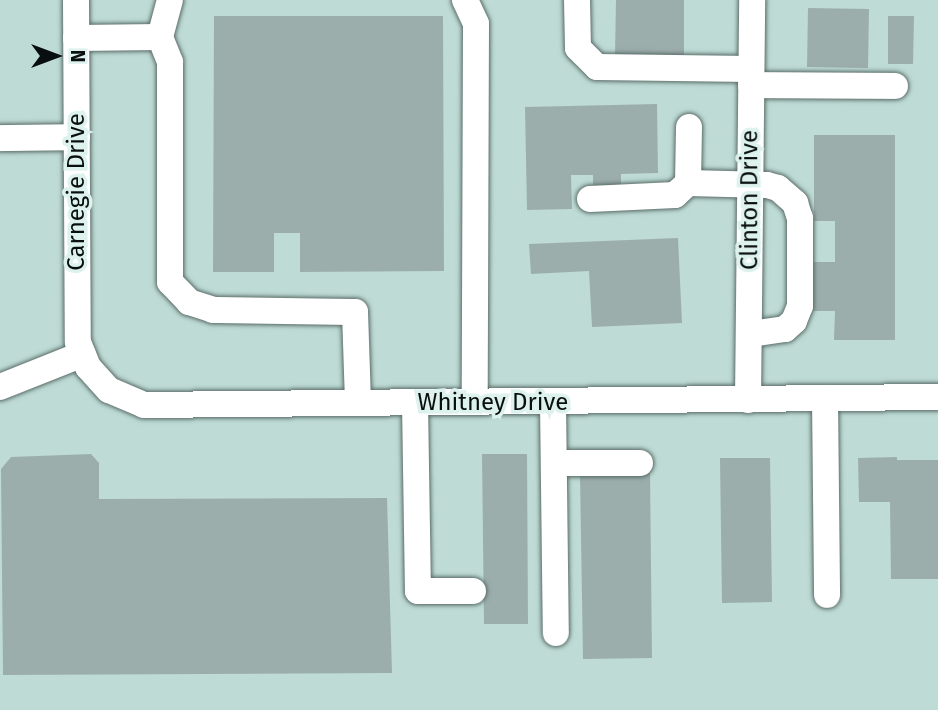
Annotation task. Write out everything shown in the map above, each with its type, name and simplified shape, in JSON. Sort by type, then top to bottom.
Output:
[{"type":"street","name":"Carnegie Drive","points":[[76,0],[80,348]]},
{"type":"street","points":[[170,0],[160,37],[170,62],[170,282],[189,302],[213,310],[355,312],[358,403]]},
{"type":"street","points":[[465,0],[477,24],[475,402]]},
{"type":"street","points":[[577,0],[578,48],[597,67],[895,86]]},
{"type":"street","name":"Clinton Drive","points":[[748,400],[752,0]]},
{"type":"street","points":[[76,38],[160,37]]},
{"type":"street","points":[[688,183],[689,127]]},
{"type":"street","points":[[0,138],[77,136]]},
{"type":"street","points":[[590,199],[675,195],[688,183],[750,184],[778,188],[794,203],[800,218],[800,306],[794,321],[785,329],[749,334]]},
{"type":"street","points":[[0,387],[80,348]]},
{"type":"street","name":"Whitney Drive","points":[[80,348],[88,367],[109,390],[144,405],[938,397]]},
{"type":"street","points":[[825,398],[827,595]]},
{"type":"street","points":[[553,402],[555,633]]},
{"type":"street","points":[[415,403],[418,591],[473,591]]},
{"type":"street","points":[[554,463],[640,463]]},
{"type":"shaded area","points":[[0,0],[938,0],[938,710],[0,710]]},
{"type":"building","points":[[616,0],[684,0],[684,55],[615,55]]},
{"type":"building","points":[[808,8],[869,9],[868,68],[807,67]]},
{"type":"building","points":[[214,16],[443,16],[444,271],[300,272],[300,233],[274,233],[274,272],[213,272]]},
{"type":"building","points":[[888,16],[914,16],[913,64],[888,64]]},
{"type":"building","points":[[657,104],[658,173],[621,174],[621,185],[593,185],[593,175],[571,175],[572,209],[527,210],[525,107]]},
{"type":"building","points":[[814,135],[895,135],[895,340],[834,340],[835,311],[810,311],[810,262],[835,262],[835,221],[814,221]]},
{"type":"building","points":[[678,238],[682,323],[592,327],[589,271],[531,274],[529,244]]},
{"type":"building","points":[[91,454],[99,463],[99,499],[387,498],[392,673],[3,675],[1,469],[11,457]]},
{"type":"building","points":[[482,454],[527,454],[528,624],[484,624]]},
{"type":"building","points":[[897,457],[897,460],[938,460],[938,579],[891,579],[890,502],[859,502],[858,458]]},
{"type":"building","points":[[720,458],[770,458],[772,602],[722,603]]},
{"type":"building","points":[[650,473],[652,658],[583,659],[580,474]]}]
